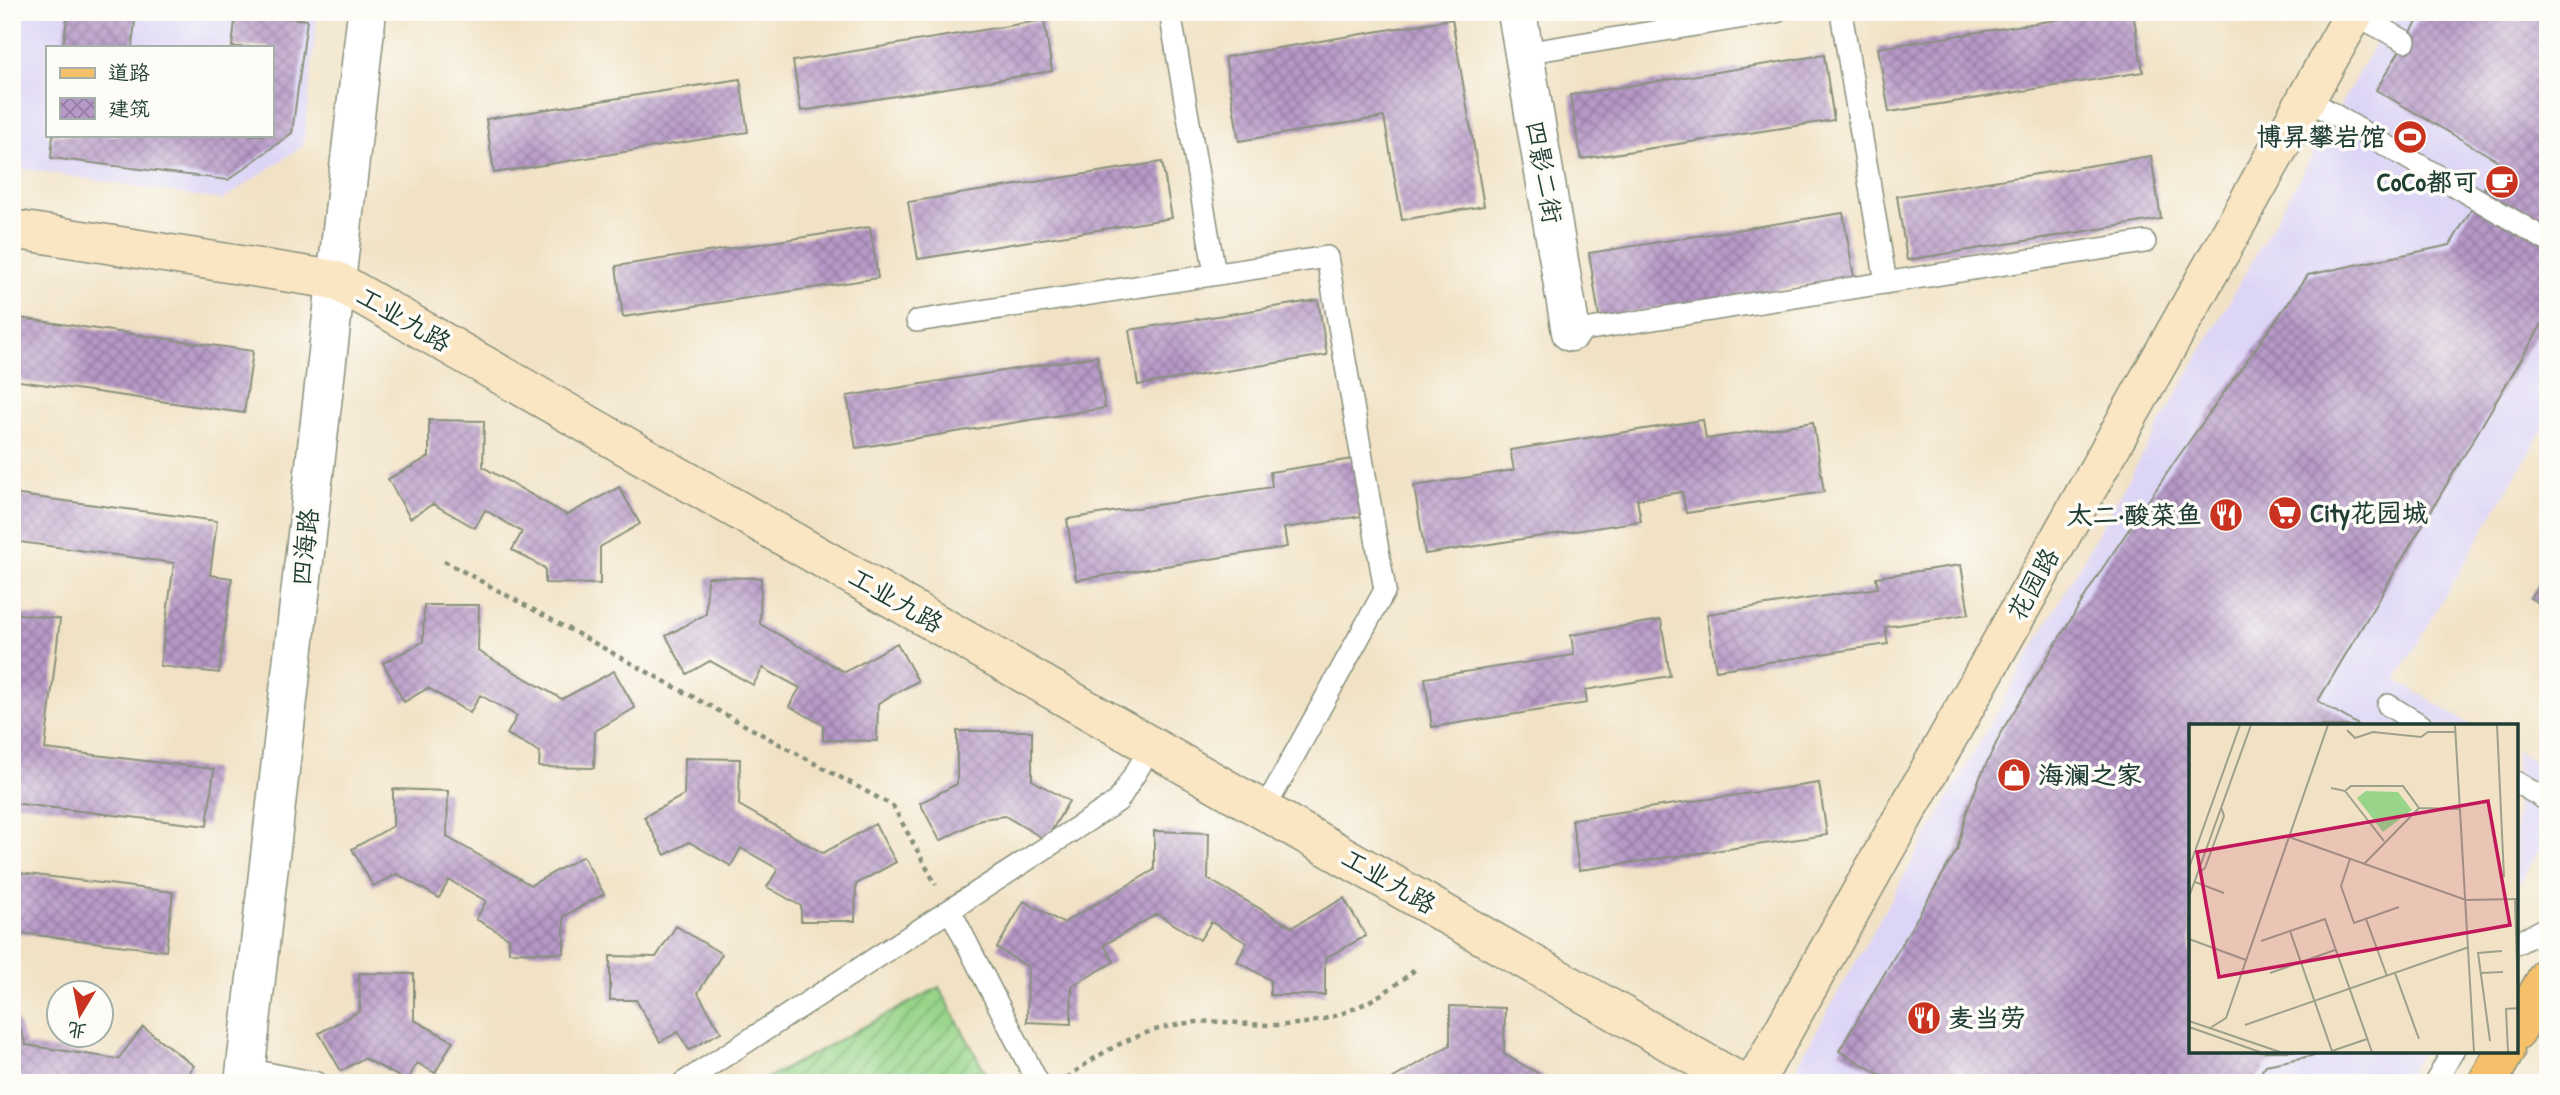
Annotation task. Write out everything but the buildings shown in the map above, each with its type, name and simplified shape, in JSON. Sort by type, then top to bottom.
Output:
[{"type":"main road","points":[[2518,1028],[2548,976]]},
{"type":"main road","points":[[2487,1083],[2504,1053]]},
{"type":"street","name":"四海路","points":[[245,1076],[368,12]]},
{"type":"street","name":"四影二街","points":[[1517,12],[1572,332]]},
{"type":"street","name":"花园路","points":[[1754,1083],[2355,13]]},
{"type":"street","name":"工业九路","points":[[12,229],[335,280],[1741,1083]]},
{"type":"lane","points":[[1170,12],[1215,274]]},
{"type":"lane","points":[[1524,53],[1776,12]]},
{"type":"lane","points":[[1841,12],[1886,283]]},
{"type":"lane","points":[[2355,13],[2405,41]]},
{"type":"lane","points":[[2306,98],[2548,241]]},
{"type":"lane","points":[[1572,332],[2145,242]]},
{"type":"lane","points":[[917,321],[1327,257],[1385,590],[1264,810]]},
{"type":"lane","points":[[2388,705],[2419,724]]},
{"type":"lane","points":[[683,1083],[1118,801],[1152,746]]},
{"type":"lane","points":[[2518,783],[2548,801]]},
{"type":"lane","points":[[950,910],[1038,1083]]},
{"type":"lane","points":[[2518,943],[2548,927]]},
{"type":"lane","points":[[2435,1083],[2452,1053]]},
{"type":"lane","points":[[245,1076],[317,1083]]},
{"type":"path","points":[[444,561],[893,806],[950,910]]},
{"type":"path","points":[[1062,1083],[1089,1061],[1141,1034],[1196,1022],[1283,1025],[1313,1022],[1370,1003],[1395,987],[1418,967]]},
{"type":"shaded area","points":[[12,12],[318,12],[303,146],[222,200],[12,167]]},
{"type":"shaded area","name":"City花园城","points":[[2393,12],[2548,12],[2548,420],[2396,680],[2470,724],[2189,724],[2189,1053],[2421,1053],[2403,1083],[1787,1083]]},
{"type":"shaded area","points":[[2518,752],[2548,769],[2548,835],[2518,886]]},
{"type":"green space","points":[[939,987],[991,1083],[758,1083]]},
{"type":"place","name":"博昇攀岩馆","points":[[2410,137]]},
{"type":"place","name":"CoCo都可","points":[[2502,182]]},
{"type":"place","name":"City花园城","points":[[2285,513]]},
{"type":"place","name":"太二·酸菜鱼","points":[[2226,515]]},
{"type":"place","name":"海澜之家","points":[[2014,775]]},
{"type":"place","name":"麦当劳","points":[[1924,1018]]}]
